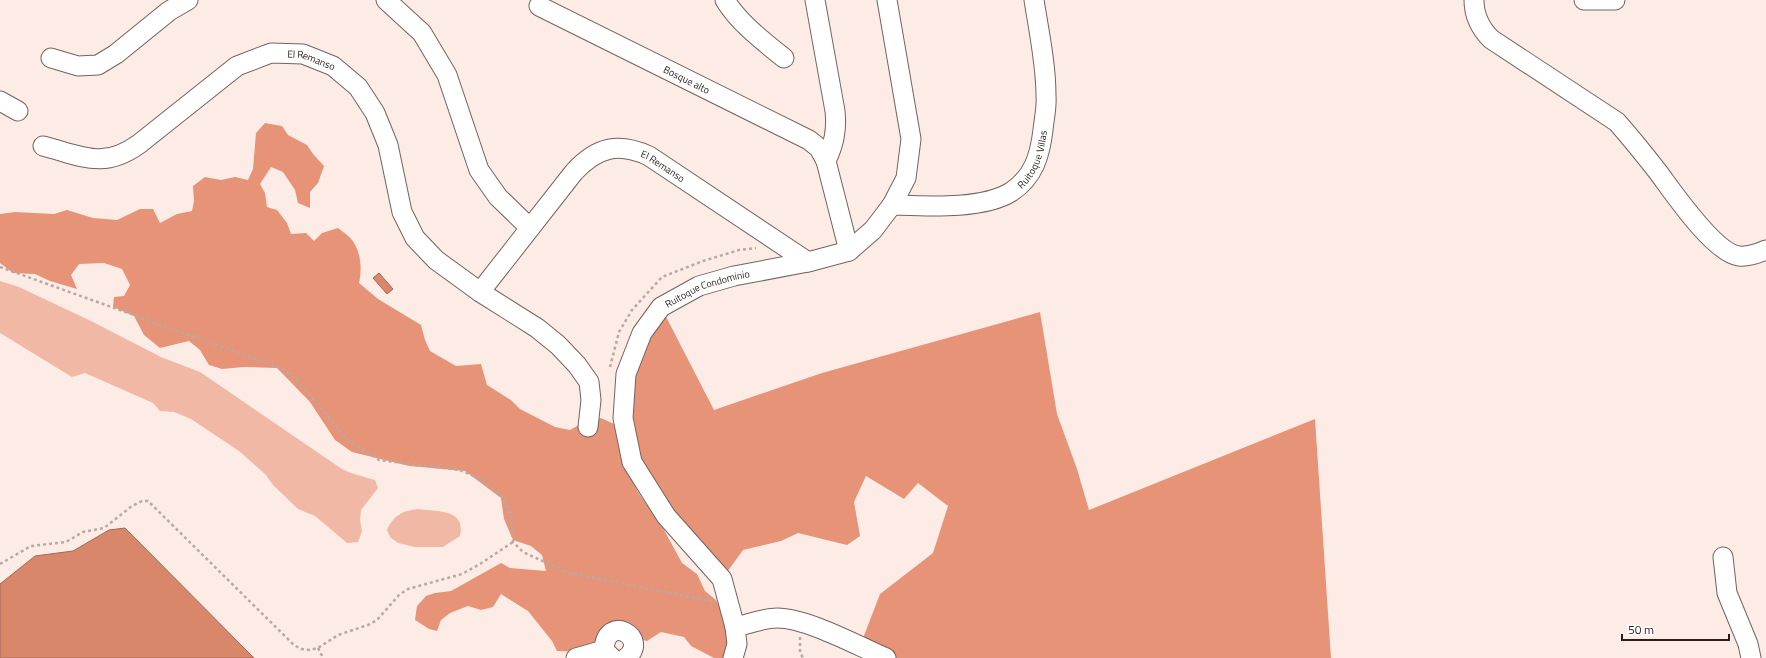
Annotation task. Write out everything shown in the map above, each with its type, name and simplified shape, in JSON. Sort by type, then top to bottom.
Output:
[{"type":"street","points":[[51,58],[78,66],[98,65],[116,54],[169,12],[188,0]]},
{"type":"street","points":[[386,0],[422,33],[446,75],[479,170],[498,197],[530,228]]},
{"type":"street","points":[[725,0],[731,10],[755,34],[784,58]]},
{"type":"street","points":[[815,0],[837,128],[834,146],[826,161]]},
{"type":"street","name":"Ruitoque Condominio","points":[[733,658],[737,644],[735,627],[722,578],[666,516],[632,462],[623,418],[626,374],[642,333],[661,307],[699,286],[734,276],[808,262],[848,251],[873,230],[892,205],[906,178],[911,139],[887,0]]},
{"type":"street","name":"Ruitoque Villas","points":[[892,205],[937,206],[984,202],[1010,192],[1026,181],[1035,166],[1041,147],[1047,98],[1046,78],[1034,0]]},
{"type":"street","points":[[1474,0],[1476,14],[1484,32],[1491,40],[1617,122],[1632,138],[1699,226],[1713,240],[1725,249],[1739,256],[1759,253],[1766,250]]},
{"type":"street","points":[[1584,0],[1615,0]]},
{"type":"street","name":"Bosque alto","points":[[539,6],[809,140],[819,148],[826,161],[848,251]]},
{"type":"street","name":"El Remanso","points":[[43,146],[94,159],[110,159],[126,153],[237,66],[272,53],[303,54],[333,66],[358,87],[375,113],[388,145],[402,212],[415,238],[436,260],[480,292],[537,328],[558,345],[577,365],[589,382],[591,400],[588,427]]},
{"type":"street","points":[[0,101],[18,111]]},
{"type":"street","name":"El Remanso","points":[[480,292],[585,159],[600,151],[617,147],[634,149],[649,156],[808,262]]},
{"type":"street","points":[[1723,558],[1727,593],[1748,644],[1751,658]]},
{"type":"street","points":[[735,627],[776,618],[788,619],[805,623],[886,658]]},
{"type":"street","points":[[576,658],[608,654],[605,640],[610,633],[620,630],[628,633],[634,641],[633,650],[626,658]]},
{"type":"path","points":[[610,369],[613,354],[622,327],[632,310],[662,277],[703,261],[738,250],[784,245]]},
{"type":"path","points":[[0,267],[281,368],[296,379],[348,440],[379,460],[460,470],[483,480],[502,496],[511,514],[513,542],[523,552],[569,573],[719,602]]},
{"type":"path","points":[[0,564],[31,546],[66,542],[83,532],[104,528],[132,506],[142,501],[148,501],[294,644],[305,650],[318,648],[338,635],[368,625],[377,620],[399,595],[408,589],[462,574],[513,542]]},
{"type":"path","points":[[318,648],[323,658]]},
{"type":"shaded area","points":[[265,123],[282,126],[288,135],[307,145],[324,166],[318,183],[310,192],[310,208],[298,203],[295,190],[283,172],[271,167],[260,184],[265,193],[267,207],[277,210],[287,223],[291,234],[306,233],[314,241],[322,233],[338,228],[353,241],[358,252],[361,268],[359,283],[378,299],[421,325],[430,351],[456,366],[481,364],[487,385],[511,400],[520,409],[555,427],[570,430],[584,422],[601,418],[614,424],[631,478],[638,492],[664,530],[682,563],[697,574],[705,591],[716,600],[720,608],[729,617],[732,634],[725,658],[714,658],[691,646],[684,637],[661,632],[647,641],[624,636],[581,652],[557,651],[552,641],[528,611],[501,594],[493,607],[481,610],[468,606],[450,613],[441,620],[437,631],[429,629],[415,620],[417,606],[426,596],[451,591],[501,563],[510,568],[546,571],[542,555],[531,546],[513,540],[504,519],[501,498],[465,471],[409,466],[352,452],[335,440],[310,402],[277,368],[244,367],[222,369],[209,365],[200,350],[189,341],[160,348],[144,335],[134,316],[113,307],[114,297],[124,296],[130,285],[122,269],[104,263],[79,264],[71,275],[77,289],[50,281],[35,274],[13,273],[0,263],[0,214],[15,212],[54,214],[67,210],[93,218],[117,220],[140,209],[153,209],[160,223],[177,214],[192,211],[194,201],[193,186],[205,177],[221,180],[235,177],[248,180],[253,169],[256,133]]},
{"type":"shaded area","points":[[379,273],[393,289],[387,294],[373,278]]},
{"type":"shaded area","points":[[0,281],[19,287],[91,321],[161,357],[200,372],[342,469],[375,480],[378,488],[361,510],[360,520],[362,531],[358,542],[347,543],[315,516],[298,509],[273,485],[266,475],[239,451],[191,419],[174,412],[160,411],[153,403],[85,373],[72,377],[0,333]]},
{"type":"shaded area","points":[[661,307],[714,410],[822,373],[1040,312],[1057,414],[1077,469],[1089,510],[1315,419],[1331,658],[883,658],[860,646],[880,594],[933,553],[948,506],[918,483],[904,499],[866,476],[854,502],[860,536],[847,545],[798,533],[781,541],[743,550],[722,579],[666,516],[623,418],[642,333]]},
{"type":"shaded area","points":[[418,509],[441,511],[454,516],[459,520],[461,527],[460,536],[443,547],[415,547],[398,543],[390,537],[387,530],[396,517],[407,511]]},
{"type":"shaded area","points":[[125,528],[254,658],[0,658],[0,584],[35,556],[73,551],[109,530]]}]
